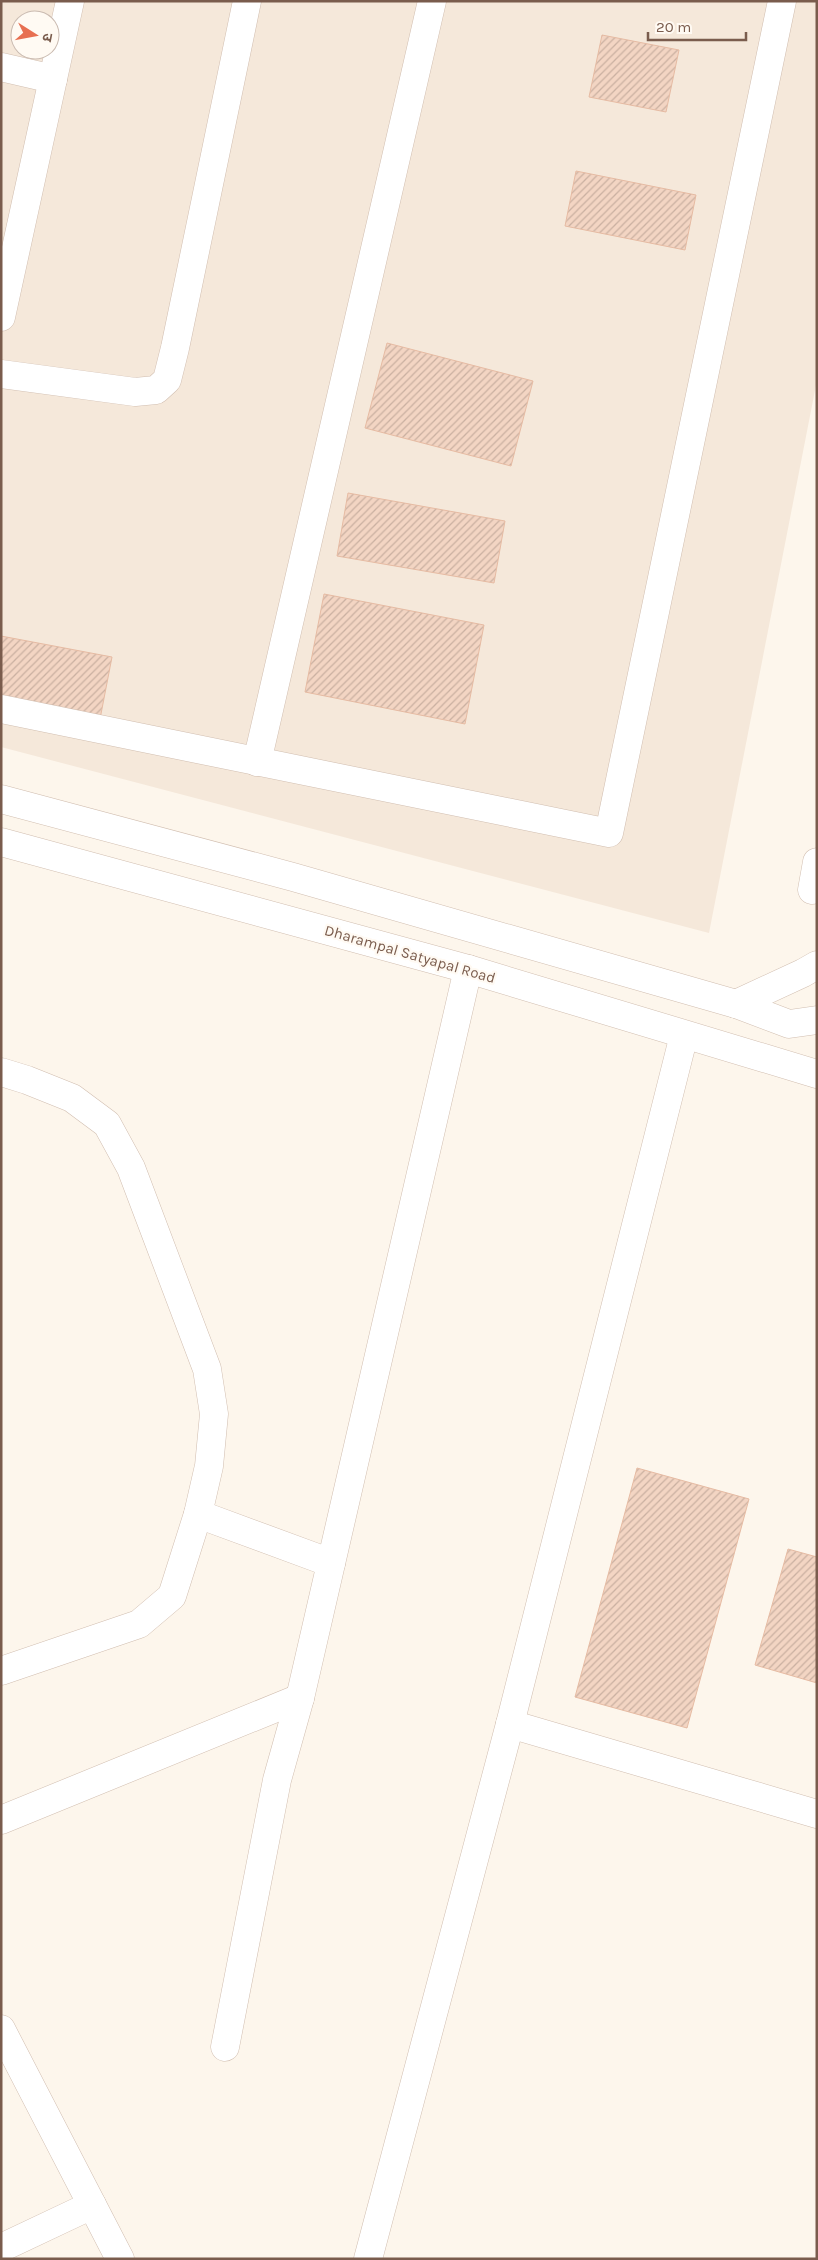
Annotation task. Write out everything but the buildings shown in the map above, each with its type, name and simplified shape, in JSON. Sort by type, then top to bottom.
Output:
[{"type":"street","points":[[1,317],[70,1]]},
{"type":"street","points":[[1,374],[136,392],[156,390],[167,380],[176,348],[247,1]]},
{"type":"street","points":[[257,762],[432,1]]},
{"type":"street","points":[[1,709],[609,833],[782,1]]},
{"type":"street","points":[[1,67],[53,79]]},
{"type":"street","points":[[1,799],[293,877],[736,1004],[788,1024],[817,1020]]},
{"type":"street","name":"Dharampal Satyapal Road","points":[[1,842],[468,968],[684,1036],[817,1074]]},
{"type":"street","points":[[812,890],[817,862]]},
{"type":"street","points":[[736,1004],[817,965]]},
{"type":"street","points":[[225,2047],[277,1780],[300,1698],[468,968]]},
{"type":"street","points":[[368,2259],[510,1724],[684,1036]]},
{"type":"street","points":[[1,1072],[72,1098],[107,1124],[131,1168],[207,1369],[214,1414],[208,1466],[198,1514],[172,1596],[139,1624],[1,1672]]},
{"type":"street","points":[[198,1514],[331,1563]]},
{"type":"street","points":[[1,1820],[300,1698]]},
{"type":"street","points":[[510,1724],[817,1814]]},
{"type":"street","points":[[1,2029],[120,2259]]},
{"type":"street","points":[[1,2248],[92,2206]]},
{"type":"shaded area","points":[[1,1],[817,1],[817,380],[709,933],[1,747]]}]
